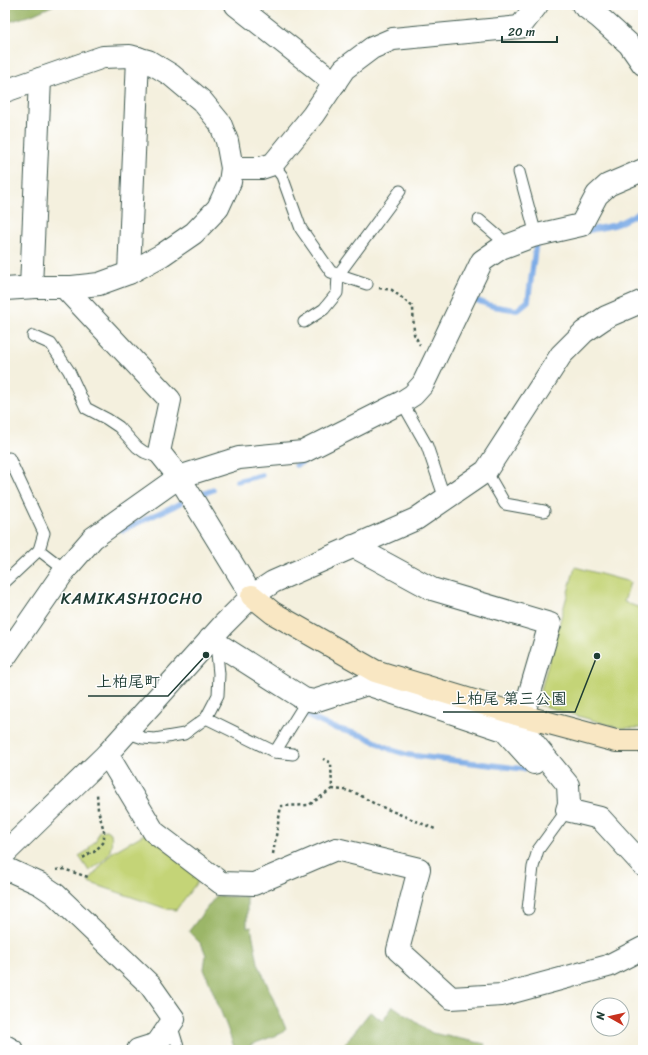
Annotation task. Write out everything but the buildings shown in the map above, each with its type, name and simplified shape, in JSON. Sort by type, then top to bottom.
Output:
[{"type":"street","points":[[236,5],[335,83]]},
{"type":"street","points":[[232,168],[261,168],[273,164],[313,115],[344,69],[372,48],[394,39],[520,27],[537,5]]},
{"type":"street","points":[[583,5],[630,44],[641,56]]},
{"type":"street","points":[[5,91],[103,57],[130,56],[148,61],[171,75],[202,101],[220,123],[227,141],[232,168],[230,182],[218,208],[194,233],[162,255],[129,273],[99,284],[5,289]]},
{"type":"street","points":[[129,273],[138,58]]},
{"type":"street","points":[[31,287],[40,79]]},
{"type":"street","points":[[5,657],[65,570],[93,538],[179,477],[239,458],[303,452],[413,395],[423,384],[482,261],[508,245],[536,236],[581,225],[597,195],[608,184],[643,170]]},
{"type":"street","points":[[64,287],[170,400],[159,452],[179,477],[252,596],[273,613],[375,670],[523,716],[616,741],[643,741]]},
{"type":"street","points":[[5,853],[107,754],[213,641],[252,596],[273,582],[416,518],[486,471],[561,355],[584,332],[606,317],[643,301]]},
{"type":"street","points":[[353,546],[432,589],[550,624],[523,716],[528,736],[568,785],[568,807]]},
{"type":"street","points":[[213,641],[304,699],[314,701],[367,684],[504,730],[568,807],[600,818],[643,865]]},
{"type":"street","points":[[107,754],[154,832],[221,883],[254,884],[336,849],[419,869],[398,950],[451,998],[502,995],[608,966],[643,948]]},
{"type":"street","points":[[5,868],[40,884],[55,894],[150,985],[174,1019],[157,1044],[138,1050]]},
{"type":"street","points":[[5,1046],[12,1050]]},
{"type":"lane","points":[[273,164],[282,176],[301,229],[331,272],[367,284]]},
{"type":"lane","points":[[519,172],[536,236]]},
{"type":"lane","points":[[304,322],[324,309],[337,293],[338,275],[400,191]]},
{"type":"lane","points":[[479,220],[508,245]]},
{"type":"lane","points":[[33,336],[51,344],[69,371],[86,408],[107,418],[120,427],[137,447],[144,452],[165,460]]},
{"type":"lane","points":[[402,402],[426,446],[445,499]]},
{"type":"lane","points":[[5,582],[39,550],[44,533],[9,458]]},
{"type":"lane","points":[[486,471],[505,504],[544,511]]},
{"type":"lane","points":[[39,550],[65,570]]},
{"type":"lane","points":[[126,732],[143,738],[155,739],[184,734],[206,718],[218,695],[219,674],[213,641]]},
{"type":"lane","points":[[275,752],[308,700]]},
{"type":"lane","points":[[206,718],[275,752],[293,754]]},
{"type":"lane","points":[[528,909],[533,867],[538,850],[568,807]]},
{"type":"lane","points":[[171,1023],[179,1050]]},
{"type":"path","points":[[392,290],[412,307],[414,334],[417,342],[424,350],[436,358]]},
{"type":"path","points":[[323,759],[331,762],[332,789]]},
{"type":"path","points":[[275,874],[273,852],[281,806],[309,805],[332,789],[345,790],[358,794],[376,804],[435,830]]},
{"type":"path","points":[[82,858],[91,852],[94,852],[103,843],[104,831],[98,810],[97,793]]},
{"type":"green space","points":[[5,5],[54,5],[34,14],[5,23]]},
{"type":"green space","points":[[575,567],[630,582],[624,602],[643,609],[643,728],[619,728],[537,704]]},
{"type":"green space","points":[[106,830],[111,833],[112,840],[110,851],[104,860],[89,871],[79,856],[90,849],[89,847],[96,840],[99,831]]},
{"type":"green space","points":[[146,833],[201,877],[176,910],[167,909],[88,882],[111,853]]},
{"type":"green space","points":[[216,896],[247,897],[247,928],[251,927],[258,963],[286,1029],[282,1033],[250,1045],[252,1050],[235,1050],[204,969],[206,955],[202,945],[189,931]]},
{"type":"green space","points":[[393,1006],[432,1033],[485,1044],[483,1050],[340,1050],[370,1012],[383,1021]]},
{"type":"waterway","points":[[585,231],[615,225],[643,211]]},
{"type":"waterway","points":[[470,298],[492,306],[517,310],[528,301],[536,243],[538,241]]},
{"type":"waterway","points":[[296,465],[305,461]]},
{"type":"waterway","points":[[237,481],[262,475]]},
{"type":"waterway","points":[[196,496],[213,490]]},
{"type":"waterway","points":[[122,530],[181,503]]},
{"type":"waterway","points":[[307,716],[331,727],[364,736],[392,750],[408,755],[524,769]]},
{"type":"place","name":"上柏尾町","points":[[206,655]]},
{"type":"place","name":"上柏尾 第三公園","points":[[597,656]]},
{"type":"district","name":"KAMIKASHIOCHO","points":[[132,598]]}]
